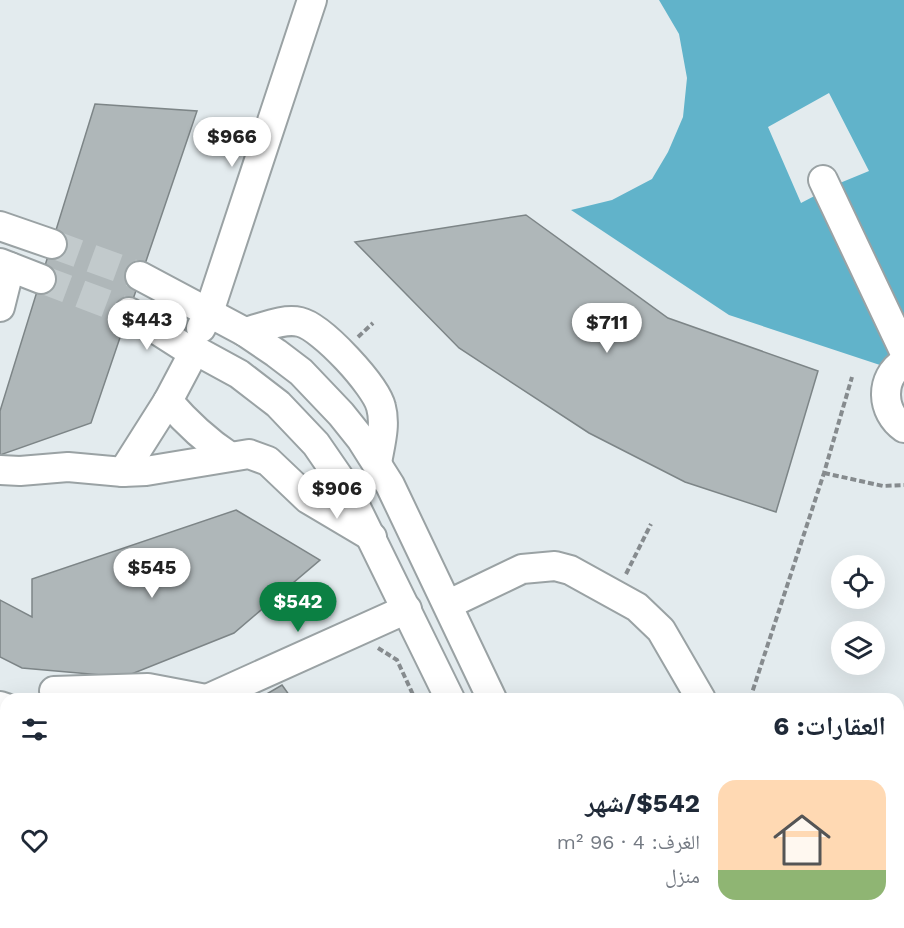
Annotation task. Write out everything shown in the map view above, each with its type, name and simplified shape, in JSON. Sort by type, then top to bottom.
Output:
[{"type":"street","points":[[123,472],[168,401],[209,312],[312,0]]},
{"type":"street","points":[[823,180],[904,351]]},
{"type":"street","points":[[0,226],[52,244]]},
{"type":"street","points":[[0,307],[5,265],[41,279]]},
{"type":"street","points":[[140,276],[245,332],[301,372],[341,414],[390,485],[449,604],[489,693]]},
{"type":"street","points":[[129,312],[238,374],[278,404],[315,444],[347,489],[447,693]]},
{"type":"street","points":[[245,332],[288,321],[310,325],[319,332],[369,383],[381,406],[383,418],[377,463]]},
{"type":"street","points":[[904,362],[892,372],[885,392],[889,412],[904,428]]},
{"type":"street","points":[[168,401],[186,422],[229,456]]},
{"type":"street","points":[[0,470],[20,471],[68,467],[123,472],[146,471],[249,454],[268,461],[308,499],[372,537]]},
{"type":"street","points":[[449,604],[522,569],[555,566],[570,570],[637,607],[661,630],[698,693]]},
{"type":"street","points":[[220,693],[407,609]]},
{"type":"street","points":[[54,691],[148,688],[175,693]]},
{"type":"path","points":[[752,693],[824,473],[852,376]]},
{"type":"path","points":[[824,473],[883,486],[904,485]]},
{"type":"path","points":[[616,594],[651,524]]},
{"type":"path","points":[[366,628],[378,648],[397,660],[412,693]]},
{"type":"water","points":[[659,0],[904,0],[904,334],[835,185],[869,171],[829,93],[768,127],[801,203],[824,191],[898,357],[883,366],[729,315],[571,210],[612,200],[652,179],[668,152],[683,117],[687,78],[679,34]]},
{"type":"building","points":[[95,104],[197,111],[91,423],[0,455],[0,411]]},
{"type":"building","points":[[526,215],[668,318],[818,371],[776,512],[685,482],[589,433],[459,348],[355,242]]},
{"type":"building","points":[[236,510],[320,560],[234,633],[124,677],[22,668],[0,657],[0,600],[32,617],[32,579]]},
{"type":"building","points":[[282,685],[288,693],[268,693]]},
{"type":"tunnel","points":[[52,244],[140,276]]},
{"type":"tunnel","points":[[41,279],[129,312]]}]
